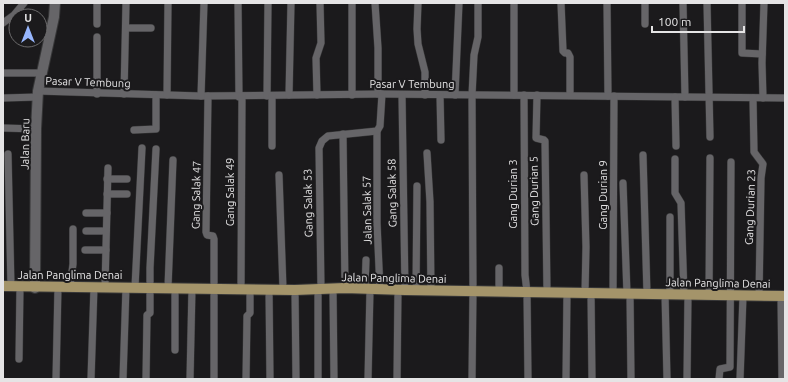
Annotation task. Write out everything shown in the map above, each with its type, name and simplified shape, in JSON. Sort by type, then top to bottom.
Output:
[{"type":"main road","name":"Jalan Baru","points":[[35,288],[36,129],[38,94],[41,73],[54,17],[55,3]]},
{"type":"main road","name":"Jalan Panglima Denai","points":[[11,287],[172,287],[295,290],[345,288],[371,290],[783,296]]},
{"type":"street","points":[[3,23],[14,15],[24,3]]},
{"type":"street","points":[[97,24],[98,3]]},
{"type":"street","points":[[124,94],[126,3]]},
{"type":"street","points":[[168,3],[168,96]]},
{"type":"street","name":"Gang Salak 47","points":[[204,3],[206,232],[207,235],[213,236],[214,239],[214,379]]},
{"type":"street","name":"Gang Salak 49","points":[[238,3],[245,288],[250,313],[247,316],[246,379]]},
{"type":"street","points":[[268,3],[269,96],[272,146]]},
{"type":"street","points":[[289,95],[291,3]]},
{"type":"street","points":[[316,95],[316,58],[321,42],[320,3]]},
{"type":"street","points":[[352,3],[352,95]]},
{"type":"street","name":"Jalan Salak 57","points":[[371,290],[378,223],[377,131],[380,126],[381,116],[375,3]]},
{"type":"street","points":[[418,3],[418,44],[426,72],[425,95]]},
{"type":"street","points":[[455,95],[459,3]]},
{"type":"street","points":[[472,379],[472,95],[474,55],[478,37],[478,3]]},
{"type":"street","points":[[514,3],[514,95]]},
{"type":"street","points":[[560,3],[563,52],[568,53],[570,57],[570,96]]},
{"type":"street","name":"Gang Durian 9","points":[[607,3],[611,96],[614,294]]},
{"type":"street","points":[[645,3],[645,24]]},
{"type":"street","points":[[683,3],[685,97]]},
{"type":"street","points":[[707,3],[710,137]]},
{"type":"street","points":[[742,3],[742,53],[762,54]]},
{"type":"street","points":[[763,98],[762,54],[764,3]]},
{"type":"street","points":[[126,28],[151,28]]},
{"type":"street","points":[[97,36],[97,94]]},
{"type":"street","points":[[3,73],[41,73]]},
{"type":"street","name":"Pasar V Tembung","points":[[3,98],[38,94],[269,96],[380,94],[785,98]]},
{"type":"street","points":[[134,130],[156,129],[156,95]]},
{"type":"street","name":"Gang Salak 58","points":[[396,379],[401,290],[402,95]]},
{"type":"street","points":[[440,95],[441,140]]},
{"type":"street","name":"Gang Durian 3","points":[[524,95],[525,275],[527,292],[528,379]]},
{"type":"street","name":"Gang Durian 5","points":[[537,96],[536,138],[545,141],[547,292]]},
{"type":"street","points":[[675,97],[676,146]]},
{"type":"street","name":"Gang Durian 23","points":[[753,98],[754,152],[763,164],[761,178],[760,296]]},
{"type":"street","points":[[3,128],[36,129]]},
{"type":"street","name":"Gang Salak 53","points":[[318,379],[319,148],[322,141],[328,136],[377,131]]},
{"type":"street","points":[[343,134],[345,288]]},
{"type":"street","points":[[123,379],[142,148]]},
{"type":"street","points":[[146,379],[147,315],[150,313],[156,149]]},
{"type":"street","points":[[427,153],[430,202],[431,291]]},
{"type":"street","points":[[8,154],[11,287],[19,359]]},
{"type":"street","points":[[643,155],[647,294]]},
{"type":"street","points":[[709,295],[710,158]]},
{"type":"street","points":[[675,159],[675,193],[681,204],[686,295],[686,379]]},
{"type":"street","points":[[173,160],[172,287],[175,350]]},
{"type":"street","points":[[719,379],[720,369],[730,367],[731,162]]},
{"type":"street","points":[[105,287],[108,168]]},
{"type":"street","points":[[278,175],[283,289]]},
{"type":"street","points":[[584,175],[592,379]]},
{"type":"street","points":[[107,179],[127,179]]},
{"type":"street","points":[[624,184],[631,379]]},
{"type":"street","points":[[416,290],[417,186]]},
{"type":"street","points":[[107,194],[127,194]]},
{"type":"street","points":[[86,213],[106,213]]},
{"type":"street","points":[[667,379],[670,217]]},
{"type":"street","points":[[70,287],[73,264],[73,229]]},
{"type":"street","points":[[86,231],[106,231]]},
{"type":"street","points":[[85,250],[106,250]]},
{"type":"street","points":[[366,260],[371,290],[368,379]]},
{"type":"street","points":[[499,268],[499,292]]},
{"type":"street","points":[[56,379],[58,287]]},
{"type":"street","points":[[90,379],[94,287]]},
{"type":"street","points":[[190,379],[192,288]]},
{"type":"street","points":[[269,289],[270,379]]},
{"type":"street","points":[[333,289],[334,379]]},
{"type":"street","points":[[295,290],[296,379]]},
{"type":"street","points":[[566,379],[567,293]]},
{"type":"street","points":[[740,379],[743,296]]},
{"type":"street","points":[[782,379],[783,296]]}]
